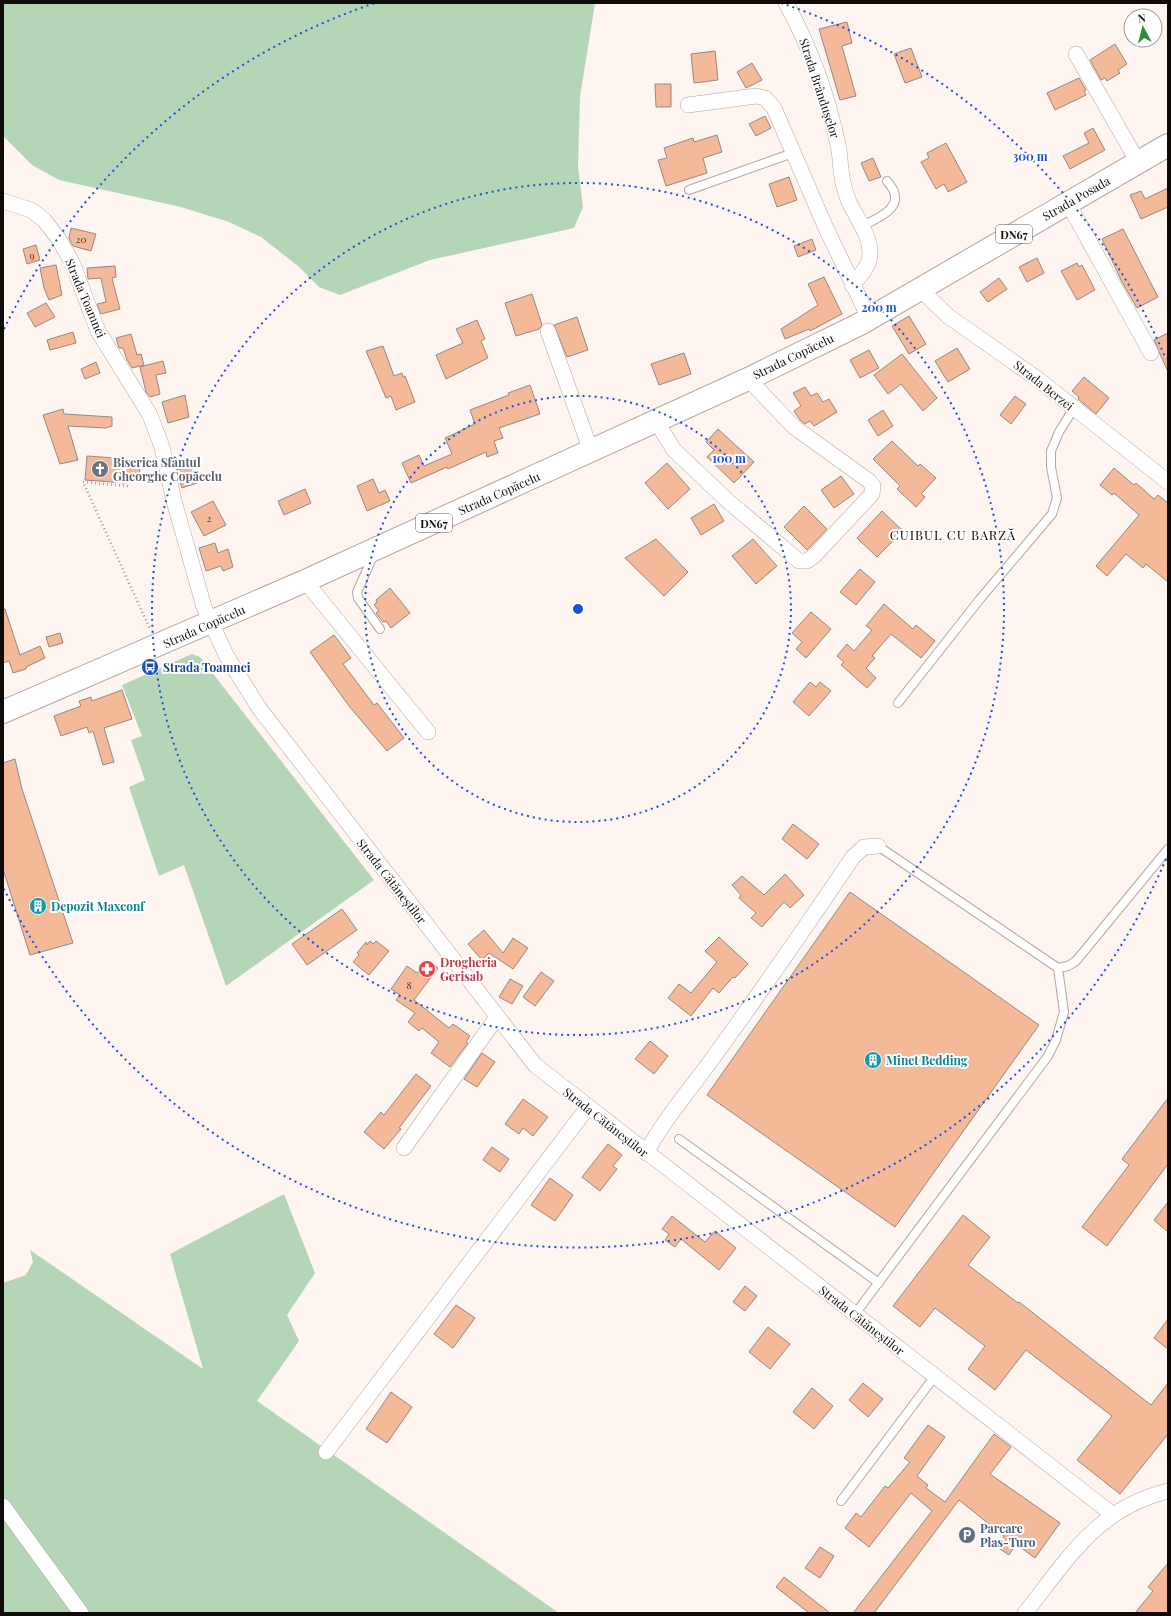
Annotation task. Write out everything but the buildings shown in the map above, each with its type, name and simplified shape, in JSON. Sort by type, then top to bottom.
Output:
[{"type":"main road","name":"Strada Posada","points":[[865,321],[1168,145]]},
{"type":"main road","name":"Strada Copăcelu","points":[[3,712],[158,646],[378,548],[748,379],[865,321]]},
{"type":"street","name":"Strada Brândușelor","points":[[786,3],[800,28],[829,108],[839,146],[842,179],[849,203],[862,226],[869,248],[869,260],[860,276],[852,285]]},
{"type":"street","points":[[1076,54],[1138,162]]},
{"type":"street","points":[[688,105],[756,96],[765,98],[774,108],[852,285],[865,321]]},
{"type":"street","name":"Strada Toamnei","points":[[3,201],[31,210],[44,220],[58,238],[72,262],[98,331],[150,415],[162,447],[174,501],[204,607],[211,622]]},
{"type":"street","points":[[1068,202],[1151,353]]},
{"type":"street","name":"Strada Berzei","points":[[920,289],[954,320],[1012,360],[1168,482]]},
{"type":"street","points":[[548,331],[591,451]]},
{"type":"street","points":[[656,421],[674,450],[729,502],[799,561],[807,561],[814,556],[872,494],[873,486],[870,481],[794,427],[748,379]]},
{"type":"street","points":[[305,581],[428,732]]},
{"type":"street","name":"Strada Cătăneștilor","points":[[211,622],[226,655],[259,708],[535,1065],[1112,1514]]},
{"type":"street","points":[[646,1152],[657,1132],[762,990],[853,857],[864,846],[878,846]]},
{"type":"street","points":[[404,1148],[497,1017]]},
{"type":"street","points":[[326,1452],[588,1107]]},
{"type":"street","points":[[1025,1613],[1085,1538],[1098,1525],[1112,1514],[1134,1502],[1168,1491]]},
{"type":"street","points":[[3,1506],[81,1613]]},
{"type":"lane","points":[[689,190],[793,153]]},
{"type":"lane","points":[[862,226],[881,217],[889,210],[895,200],[894,192],[887,181]]},
{"type":"lane","points":[[898,703],[976,604],[1052,514],[1057,498],[1051,467],[1051,451],[1059,432],[1074,408]]},
{"type":"lane","points":[[378,548],[368,564],[357,592],[358,598],[380,629]]},
{"type":"lane","points":[[878,846],[1058,968],[1068,966],[1076,961],[1168,849]]},
{"type":"lane","points":[[855,1314],[1048,1056],[1056,1040],[1064,1012],[1058,968]]},
{"type":"lane","points":[[679,1139],[879,1283]]},
{"type":"lane","points":[[841,1501],[935,1376]]},
{"type":"path","points":[[128,486],[83,482],[158,646]]},
{"type":"green space","points":[[3,3],[595,3],[580,97],[578,166],[583,207],[574,228],[430,260],[340,295],[319,287],[298,266],[261,237],[229,222],[181,207],[59,180],[32,165],[3,136]]},
{"type":"green space","points":[[192,654],[200,657],[374,880],[226,986],[184,865],[159,876],[129,787],[145,780],[131,740],[142,736],[122,685]]},
{"type":"green space","points":[[284,1194],[315,1273],[287,1315],[299,1341],[257,1401],[559,1613],[3,1613],[3,1283],[26,1275],[33,1262],[30,1250],[203,1369],[170,1254]]},
{"type":"place","name":"Biserica Sfântul Gheorghe Copăcelu","points":[[100,469]]},
{"type":"place","name":"Strada Toamnei","points":[[150,667]]},
{"type":"place","name":"Depozit Maxconf","points":[[38,906]]},
{"type":"place","name":"Drogheria Gerisab","points":[[427,969]]},
{"type":"place","name":"Minet Bedding","points":[[873,1060]]},
{"type":"place","name":"Parcare Plas-Turo","points":[[967,1535]]},
{"type":"district","name":"CUIBUL CU BARZĂ","points":[[953,534]]}]
